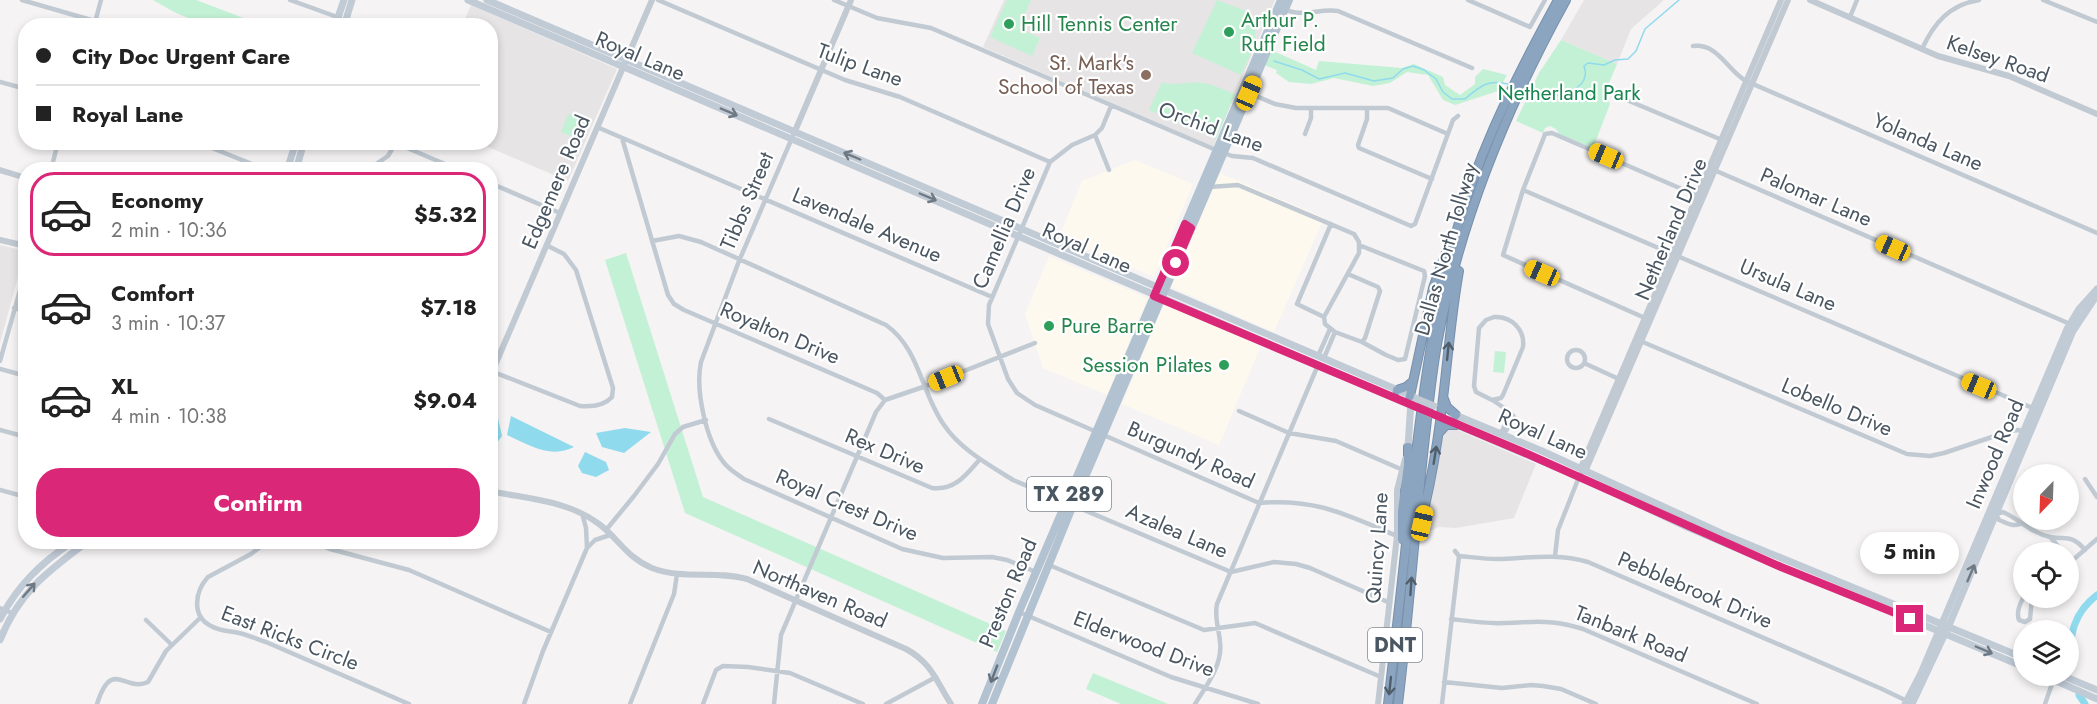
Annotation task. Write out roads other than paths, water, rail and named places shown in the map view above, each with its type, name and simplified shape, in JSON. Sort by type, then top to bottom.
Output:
[{"type":"highway","name":"Dallas North Tollway","points":[[1398,704],[1409,613],[1409,558],[1429,352],[1441,291],[1462,210],[1505,103],[1558,0]]},
{"type":"highway","name":"Dallas North Tollway","points":[[1388,704],[1415,520],[1434,365],[1449,290],[1488,162],[1533,61],[1566,0]]},
{"type":"highway","points":[[1414,402],[1412,381],[1433,288],[1462,210]]},
{"type":"highway","points":[[1409,558],[1428,495],[1438,433],[1437,412],[1443,396],[1463,240]]},
{"type":"highway","points":[[1397,390],[1406,387],[1412,381]]},
{"type":"highway","points":[[1443,396],[1447,407],[1456,415]]},
{"type":"highway","points":[[1438,433],[1446,425],[1457,425]]},
{"type":"highway","points":[[1408,447],[1402,511],[1409,558]]},
{"type":"main road","points":[[341,18],[344,0]]},
{"type":"main road","points":[[342,18],[352,0]]},
{"type":"main road","name":"Royal Lane","points":[[468,0],[543,28],[709,99],[792,139],[912,186]]},
{"type":"main road","name":"Royal Lane","points":[[487,0],[543,28]]},
{"type":"main road","name":"Preston Road","points":[[982,704],[1007,652],[1281,5],[1289,0]]},
{"type":"main road","name":"Royal Lane","points":[[709,99],[795,131],[912,186],[1159,293],[1214,321],[1321,357],[1397,390],[1414,402]]},
{"type":"main road","name":"Inwood Road","points":[[1909,703],[1993,513],[2079,309],[2097,289]]},
{"type":"main road","name":"Royal Lane","points":[[1159,293],[1218,313],[1318,364],[1414,402],[1437,412],[1457,425],[1538,459],[1581,473]]},
{"type":"main road","name":"Inwood Road","points":[[2072,325],[2097,295]]},
{"type":"main road","points":[[1214,321],[1218,313]]},
{"type":"main road","points":[[1233,328],[1236,321]]},
{"type":"main road","points":[[1318,364],[1321,357]]},
{"type":"main road","name":"Quincy Lane","points":[[1408,447],[1414,402]]},
{"type":"main road","name":"Royal Lane","points":[[1437,412],[1456,415],[1501,433],[1542,451],[1581,473],[1739,545],[1943,628],[2013,659]]},
{"type":"main road","points":[[1497,441],[1501,433]]},
{"type":"main road","points":[[1538,459],[1542,451]]},
{"type":"main road","points":[[0,619],[26,580],[62,549]]},
{"type":"main road","points":[[0,640],[6,610],[44,574],[78,549]]},
{"type":"main road","name":"Preston Road","points":[[992,704],[1007,652]]},
{"type":"main road","points":[[2079,682],[2097,690]]},
{"type":"main road","points":[[2072,686],[2097,699]]},
{"type":"street","points":[[22,0],[79,18]]},
{"type":"street","points":[[96,18],[101,0]]},
{"type":"street","points":[[290,0],[331,18]]},
{"type":"street","name":"Edgemere Road","points":[[498,357],[652,0]]},
{"type":"street","name":"Tulip Lane","points":[[658,0],[855,84],[896,95],[1050,162]]},
{"type":"street","name":"Orchid Lane","points":[[834,0],[850,3],[877,18],[931,28],[1220,152],[1252,158],[1409,225],[1414,226],[1432,179]]},
{"type":"street","points":[[1468,0],[1530,27],[1545,0]]},
{"type":"street","name":"Netherland Drive","points":[[1555,556],[1558,530],[1581,473],[1587,467],[1611,404],[1712,170],[1781,0]]},
{"type":"street","name":"Netherland Drive","points":[[1694,212],[1698,196],[1712,170],[1722,140],[1788,0]]},
{"type":"street","name":"Kelsey Road","points":[[1809,0],[1922,49],[1955,62],[2008,76],[2097,114]]},
{"type":"street","points":[[1850,17],[1857,0]]},
{"type":"street","points":[[1922,49],[1931,30],[1945,15],[1958,6],[1978,0]]},
{"type":"street","points":[[2043,0],[2097,22]]},
{"type":"street","points":[[2063,7],[2066,0]]},
{"type":"street","name":"Tibbs Street","points":[[706,420],[700,401],[698,375],[704,352],[740,261],[850,3]]},
{"type":"street","points":[[1281,5],[1304,14],[1326,9],[1338,11],[1472,68]]},
{"type":"street","points":[[1693,46],[1702,45],[1710,49],[1725,60],[1736,76],[1749,82]]},
{"type":"street","points":[[0,82],[18,87]]},
{"type":"street","name":"Yolanda Lane","points":[[1749,82],[2097,233]]},
{"type":"street","points":[[1244,92],[1280,105],[1311,109],[1388,108],[1448,134]]},
{"type":"street","points":[[1615,95],[1722,140]]},
{"type":"street","points":[[1109,170],[1095,135],[1102,128],[1111,106]]},
{"type":"street","points":[[1305,134],[1311,118],[1311,109]]},
{"type":"street","points":[[1367,109],[1367,118],[1359,147],[1432,179],[1453,120],[1458,116]]},
{"type":"street","name":"Lavendale Avenue","points":[[597,128],[992,297]]},
{"type":"street","points":[[1645,318],[1505,257],[1503,252],[1523,190],[1545,134],[1552,133],[1698,196]]},
{"type":"street","name":"Camellia Drive","points":[[1000,356],[988,324],[988,312],[992,297],[1050,162],[1072,145],[1095,135]]},
{"type":"street","name":"Royalton Drive","points":[[622,138],[670,300],[684,310],[877,393],[885,400]]},
{"type":"street","points":[[217,150],[247,162]]},
{"type":"street","points":[[379,162],[388,156],[391,150]]},
{"type":"street","points":[[411,150],[440,162]]},
{"type":"street","points":[[0,170],[18,176]]},
{"type":"street","name":"Palomar Lane","points":[[1712,170],[2072,325]]},
{"type":"street","points":[[1205,187],[1238,185],[1354,234],[1359,245],[1359,253],[1324,317],[1325,324],[1332,330],[1362,342],[1392,358],[1406,359],[1425,276],[1421,270],[1359,245]]},
{"type":"street","points":[[498,186],[561,213]]},
{"type":"street","name":"Ursula Lane","points":[[1523,190],[2036,410]]},
{"type":"street","points":[[1324,317],[1297,304],[1331,224]]},
{"type":"street","name":"Azalea Lane","points":[[652,241],[673,236],[685,237],[893,329],[909,350],[944,425],[961,444],[1013,480],[1231,572],[1274,562],[1296,564],[1390,603]]},
{"type":"street","points":[[0,240],[18,244]]},
{"type":"street","points":[[498,376],[580,405],[594,406],[609,400],[613,393],[576,270],[564,254],[546,246]]},
{"type":"street","points":[[1348,274],[1380,290],[1362,342]]},
{"type":"street","points":[[0,361],[18,297]]},
{"type":"street","name":"Netherland Drive","points":[[1638,341],[1645,318],[1657,297]]},
{"type":"street","points":[[1492,400],[1501,398],[1503,395],[1524,340],[1518,326],[1500,317],[1486,320],[1479,328],[1474,390],[1514,415],[1506,431],[1501,433]]},
{"type":"street","points":[[1321,357],[1332,330]]},
{"type":"street","name":"Lobello Drive","points":[[1638,341],[1906,454],[1930,456],[2010,431],[2026,433]]},
{"type":"street","points":[[774,704],[782,635],[876,412],[885,400],[927,386],[1035,343]]},
{"type":"street","name":"Burgundy Road","points":[[1000,356],[1008,379],[1022,397],[1100,433],[1260,502],[1282,501],[1312,504],[1338,511],[1397,536]]},
{"type":"street","points":[[1584,363],[1621,380]]},
{"type":"street","points":[[1194,704],[1219,658],[1221,644],[1217,604],[1318,364]]},
{"type":"street","points":[[0,369],[18,374]]},
{"type":"street","points":[[1239,411],[1289,433],[1336,441],[1403,470]]},
{"type":"street","name":"Rex Drive","points":[[769,419],[927,487],[937,489],[951,486],[962,480],[980,459]]},
{"type":"street","points":[[524,704],[551,632],[587,548],[608,532],[658,464],[675,434],[683,427],[706,420]]},
{"type":"street","name":"Royal Crest Drive","points":[[706,420],[717,452],[730,469],[744,479],[916,554],[943,558],[992,557],[1007,560],[1040,574]]},
{"type":"street","points":[[0,430],[18,435]]},
{"type":"street","name":"Quincy Lane","points":[[1378,704],[1397,536],[1396,501],[1408,447]]},
{"type":"street","points":[[2085,479],[2097,497]]},
{"type":"street","points":[[0,490],[18,495]]},
{"type":"street","name":"Northaven Road","points":[[498,492],[538,498],[582,513],[608,532],[625,550],[642,563],[661,571],[677,574],[739,576],[915,654],[923,660],[936,677],[951,704]]},
{"type":"street","points":[[1993,513],[2002,512],[2013,517]]},
{"type":"street","points":[[582,513],[586,528],[587,548]]},
{"type":"street","points":[[1993,513],[1999,520],[2013,525]]},
{"type":"street","points":[[2034,530],[2050,537],[2075,540],[2085,550]]},
{"type":"street","points":[[2050,537],[2054,542]]},
{"type":"street","points":[[2079,555],[2097,539]]},
{"type":"street","name":"East Ricks Circle","points":[[258,549],[203,582],[197,597],[201,617],[213,627],[244,634],[409,704]]},
{"type":"street","points":[[333,549],[409,570],[551,632]]},
{"type":"street","name":"Pebblebrook Drive","points":[[1451,619],[1457,553],[1494,559],[1570,557],[1587,562],[1873,684],[1909,703]]},
{"type":"street","points":[[1045,563],[1197,628],[1204,630],[1248,622],[1260,624],[1381,676]]},
{"type":"street","points":[[630,704],[674,594],[677,574]]},
{"type":"street","points":[[2018,608],[2018,618],[2025,622],[2030,619],[2032,608]]},
{"type":"street","name":"Elderwood Drive","points":[[1023,613],[1171,677],[1258,704]]},
{"type":"street","points":[[97,704],[105,686],[113,679],[119,678],[140,684],[147,682],[166,651],[201,617]]},
{"type":"street","points":[[1442,704],[1451,619]]},
{"type":"street","name":"Tanbark Road","points":[[1451,619],[1502,623],[1537,621],[1564,623],[1583,629],[1757,704]]},
{"type":"street","points":[[146,620],[172,645]]},
{"type":"street","points":[[703,704],[716,670],[723,666],[795,675],[863,704]]},
{"type":"street","points":[[886,704],[936,677]]},
{"type":"street","points":[[1444,682],[1502,688],[1543,686],[1561,689],[1596,704]]},
{"type":"street","points":[[2045,704],[2051,686]]},
{"type":"water","points":[[511,416],[574,447],[557,452],[548,451],[507,435]]},
{"type":"water","points":[[498,418],[502,436],[498,441]]},
{"type":"water","points":[[625,428],[651,432],[624,453],[602,447],[596,433]]},
{"type":"water","points":[[585,452],[606,462],[609,470],[596,477],[582,473],[578,466]]},
{"type":"waterway","points":[[1524,95],[1545,97],[1564,93],[1580,85],[1585,74],[1584,66],[1588,63],[1604,65],[1615,60],[1628,59],[1636,51],[1645,29],[1679,0]]},
{"type":"waterway","points":[[1274,61],[1302,70],[1319,79],[1345,73],[1374,81],[1393,78],[1403,69],[1413,66],[1424,70],[1436,79],[1443,92],[1452,99],[1465,99],[1480,87],[1490,83],[1508,84]]},
{"type":"waterway","points":[[2077,620],[2082,610],[2097,595]]},
{"type":"waterway","points":[[2079,695],[2085,704]]},
{"type":"place","name":"Hill Tennis Center","points":[[1009,24]]},
{"type":"place","name":"Arthur P. Ruff Field","points":[[1229,32]]},
{"type":"place","name":"St. Mark's School of Texas","points":[[1146,75]]},
{"type":"place","name":"Pure Barre","points":[[1049,326]]},
{"type":"place","name":"Session Pilates","points":[[1224,365]]},
{"type":"park label","name":"Netherland Park","points":[[1569,93]]}]
